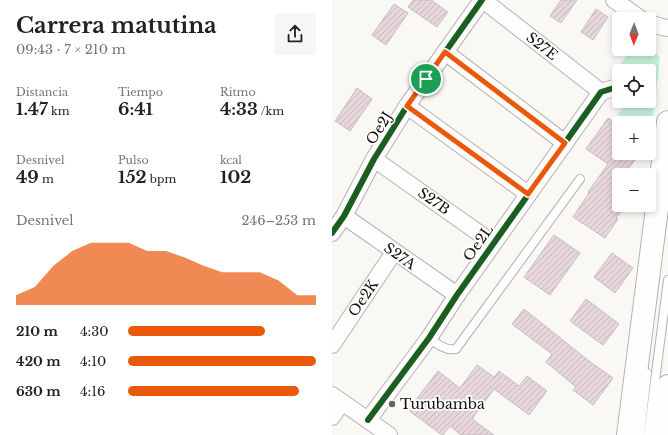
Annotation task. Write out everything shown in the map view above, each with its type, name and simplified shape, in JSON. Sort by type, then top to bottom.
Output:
[{"type":"main road","points":[[628,435],[668,122]]},
{"type":"main road","points":[[661,435],[668,386]]},
{"type":"street","name":"Oe2J","points":[[332,233],[344,216],[374,159],[407,106],[482,0]]},
{"type":"street","name":"S27E","points":[[482,0],[608,90]]},
{"type":"street","points":[[614,0],[631,12]]},
{"type":"street","points":[[656,25],[668,28]]},
{"type":"street","points":[[445,52],[565,143]]},
{"type":"street","name":"Oe2L","points":[[368,420],[429,338],[456,295],[565,143],[608,90]]},
{"type":"street","points":[[407,106],[528,194]]},
{"type":"street","name":"S27B","points":[[374,159],[493,243]]},
{"type":"street","name":"S27A","points":[[344,216],[456,295]]},
{"type":"street","name":"Oe2K","points":[[332,345],[394,252]]},
{"type":"street","points":[[332,417],[337,398],[389,435]]},
{"type":"lane","points":[[429,338],[447,349],[456,349],[580,179]]},
{"type":"lane","points":[[648,435],[668,280]]},
{"type":"lane","points":[[640,435],[648,364]]},
{"type":"green space","points":[[656,53],[660,58],[656,91],[656,64],[621,64],[626,56],[656,56]]},
{"type":"green space","points":[[622,108],[654,108],[653,116],[621,116],[617,114]]},
{"type":"building","points":[[413,0],[431,0],[448,12],[437,27],[408,7]]},
{"type":"building","points":[[561,0],[577,0],[561,23],[550,16]]},
{"type":"building","points":[[394,4],[408,13],[386,45],[372,35]]},
{"type":"building","points":[[596,9],[608,17],[593,40],[581,32]]},
{"type":"building","points":[[357,88],[372,99],[350,131],[335,121]]},
{"type":"building","points":[[608,118],[612,121],[612,160],[635,160],[629,168],[612,168],[612,212],[621,212],[616,218],[618,219],[605,238],[573,217],[589,193],[588,192],[608,164],[586,149]]},
{"type":"building","points":[[554,235],[580,253],[550,295],[524,277]]},
{"type":"building","points":[[612,253],[633,268],[615,293],[594,277]]},
{"type":"building","points":[[586,299],[619,324],[603,345],[570,321]]},
{"type":"building","points":[[524,309],[589,361],[613,378],[593,405],[573,390],[576,387],[546,362],[552,354],[512,324]]},
{"type":"building","points":[[477,365],[494,377],[499,371],[519,386],[527,376],[547,391],[529,415],[494,389],[472,419],[494,435],[461,435],[450,426],[442,435],[408,410],[438,371],[460,388]]},
{"type":"cycle path","points":[[332,233],[344,216],[374,159],[407,106],[482,0]]},
{"type":"cycle path","points":[[368,420],[429,338],[457,295],[601,92],[612,89]]},
{"type":"place","name":"Turubamba","points":[[392,404]]},
{"type":"route","points":[[445,52],[565,143],[528,194],[407,106],[426,79],[445,52]]}]
